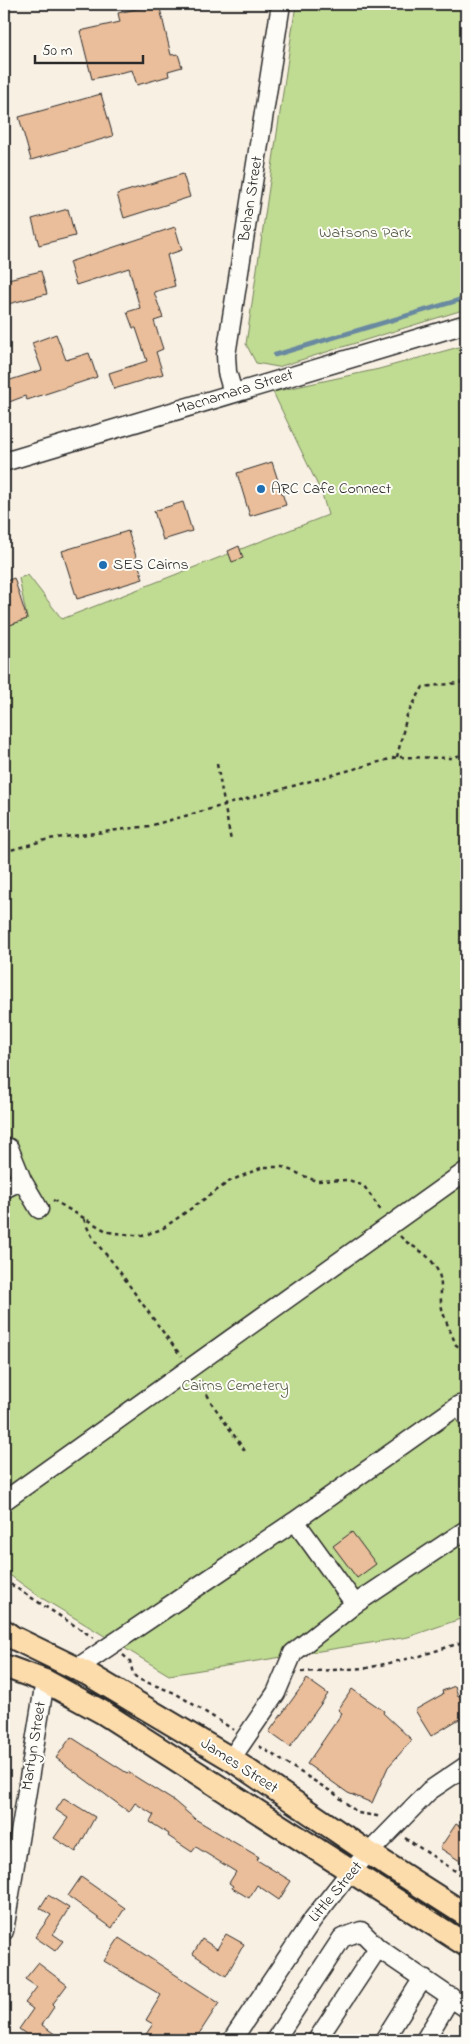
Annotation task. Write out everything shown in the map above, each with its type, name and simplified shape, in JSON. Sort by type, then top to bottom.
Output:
[{"type":"main road","name":"James Street","points":[[4,1630],[12,1637],[77,1668],[231,1759],[369,1853],[466,1915]]},
{"type":"main road","name":"James Street","points":[[4,1666],[45,1681],[102,1712],[466,1945]]},
{"type":"street","name":"Behan Street","points":[[233,393],[227,372],[226,356],[281,4]]},
{"type":"street","name":"Macnamara Street","points":[[4,462],[466,324]]},
{"type":"street","points":[[9,1148],[22,1180],[42,1202]]},
{"type":"street","points":[[4,1501],[192,1369],[466,1171]]},
{"type":"street","points":[[4,1189],[22,1180]]},
{"type":"street","points":[[77,1668],[295,1521],[459,1405],[466,1416]]},
{"type":"street","points":[[295,1521],[355,1604]]},
{"type":"street","points":[[231,1759],[276,1693],[294,1653],[355,1604],[466,1530]]},
{"type":"street","name":"Martyn Street","points":[[4,1930],[45,1681]]},
{"type":"street","name":"Little Street","points":[[232,2040],[313,1918],[350,1872],[429,1791],[466,1766]]},
{"type":"street","points":[[275,2040],[342,1938],[361,1931],[378,1948],[466,2008]]},
{"type":"street","points":[[317,2040],[378,1948]]},
{"type":"street","points":[[384,2040],[423,1978]]},
{"type":"street","points":[[425,2040],[451,1997]]},
{"type":"path","points":[[397,757],[407,715],[423,687],[466,682]]},
{"type":"path","points":[[4,852],[49,838],[150,826],[397,757],[452,758],[466,754]]},
{"type":"path","points":[[217,764],[231,841]]},
{"type":"path","points":[[42,1202],[83,1217],[108,1232],[142,1236],[169,1224],[230,1181],[263,1168],[283,1167],[316,1181],[349,1180],[364,1186],[390,1226],[404,1241],[420,1248],[433,1263],[441,1278],[442,1310],[456,1345],[461,1348],[466,1347]]},
{"type":"path","points":[[83,1217],[89,1235],[119,1271],[150,1316],[192,1369],[248,1454]]},
{"type":"path","points":[[284,1674],[367,1668],[420,1656],[466,1641]]},
{"type":"green space","name":"Watsons Park","points":[[296,4],[466,4],[466,309],[278,367],[256,363],[246,344]]},
{"type":"green space","name":"Cairns Cemetery","points":[[466,345],[466,1617],[408,1637],[169,1675],[40,1597],[4,1571],[4,627],[27,619],[19,578],[28,575],[62,619],[328,515],[322,494],[273,392],[379,369]]},
{"type":"building","points":[[159,4],[171,55],[178,54],[182,67],[168,71],[169,76],[137,85],[132,70],[92,79],[80,31],[120,22],[118,13]]},
{"type":"building","points":[[101,94],[113,136],[31,160],[19,117]]},
{"type":"building","points":[[183,174],[190,197],[124,218],[117,194]]},
{"type":"building","points":[[68,209],[75,236],[39,245],[32,219]]},
{"type":"building","points":[[175,227],[182,250],[167,255],[175,286],[154,292],[163,318],[154,321],[163,349],[156,352],[163,374],[114,389],[109,373],[147,361],[136,328],[133,328],[127,312],[140,308],[129,268],[76,285],[69,262]]},
{"type":"building","points":[[41,271],[47,294],[4,305],[4,280]]},
{"type":"building","points":[[56,334],[66,360],[89,353],[97,377],[27,400],[25,396],[4,404],[4,382],[42,370],[32,343]]},
{"type":"building","name":"ARC Cafe Connect","points":[[272,462],[286,505],[250,516],[237,473]]},
{"type":"building","points":[[183,502],[192,531],[163,540],[154,511]]},
{"type":"building","name":"SES Cairns","points":[[128,531],[143,579],[77,599],[62,551]]},
{"type":"building","points":[[239,546],[243,558],[232,562],[228,551]]},
{"type":"building","points":[[14,578],[27,619],[4,627],[4,582]]},
{"type":"building","points":[[352,1532],[376,1564],[357,1578],[333,1546]]},
{"type":"building","points":[[307,1679],[328,1694],[290,1747],[269,1732]]},
{"type":"building","points":[[455,1686],[458,1696],[466,1693],[466,1715],[431,1736],[415,1710],[443,1694],[442,1691]]},
{"type":"building","points":[[352,1689],[384,1711],[383,1713],[412,1740],[388,1767],[372,1803],[348,1793],[307,1764],[342,1713],[338,1710]]},
{"type":"building","points":[[71,1737],[174,1801],[195,1819],[259,1857],[257,1860],[291,1881],[279,1900],[257,1885],[249,1898],[232,1888],[233,1886],[229,1883],[236,1872],[196,1847],[192,1852],[150,1822],[154,1815],[135,1803],[129,1812],[56,1758]]},
{"type":"building","points":[[64,1798],[95,1817],[76,1852],[54,1838],[68,1818],[56,1810]]},
{"type":"building","points":[[456,1824],[466,1830],[466,1865],[440,1848]]},
{"type":"building","points":[[81,1877],[125,1908],[112,1928],[68,1896]]},
{"type":"building","points":[[48,1895],[69,1908],[53,1934],[63,1941],[55,1951],[35,1937],[51,1915],[40,1908]]},
{"type":"building","points":[[226,1934],[244,1944],[226,1976],[193,1954],[202,1939],[217,1949]]},
{"type":"building","points":[[119,1938],[219,2003],[195,2040],[142,2040],[153,2024],[146,2020],[161,1995],[104,1961]]},
{"type":"building","points":[[38,1963],[67,1985],[52,2005],[54,2007],[42,2025],[63,2040],[34,2040],[19,2029],[33,2009],[25,2003],[37,1987],[25,1979]]},
{"type":"waterway","points":[[275,355],[466,298]]},
{"type":"place","name":"ARC Cafe Connect","points":[[261,489]]},
{"type":"place","name":"SES Cairns","points":[[103,565]]}]
